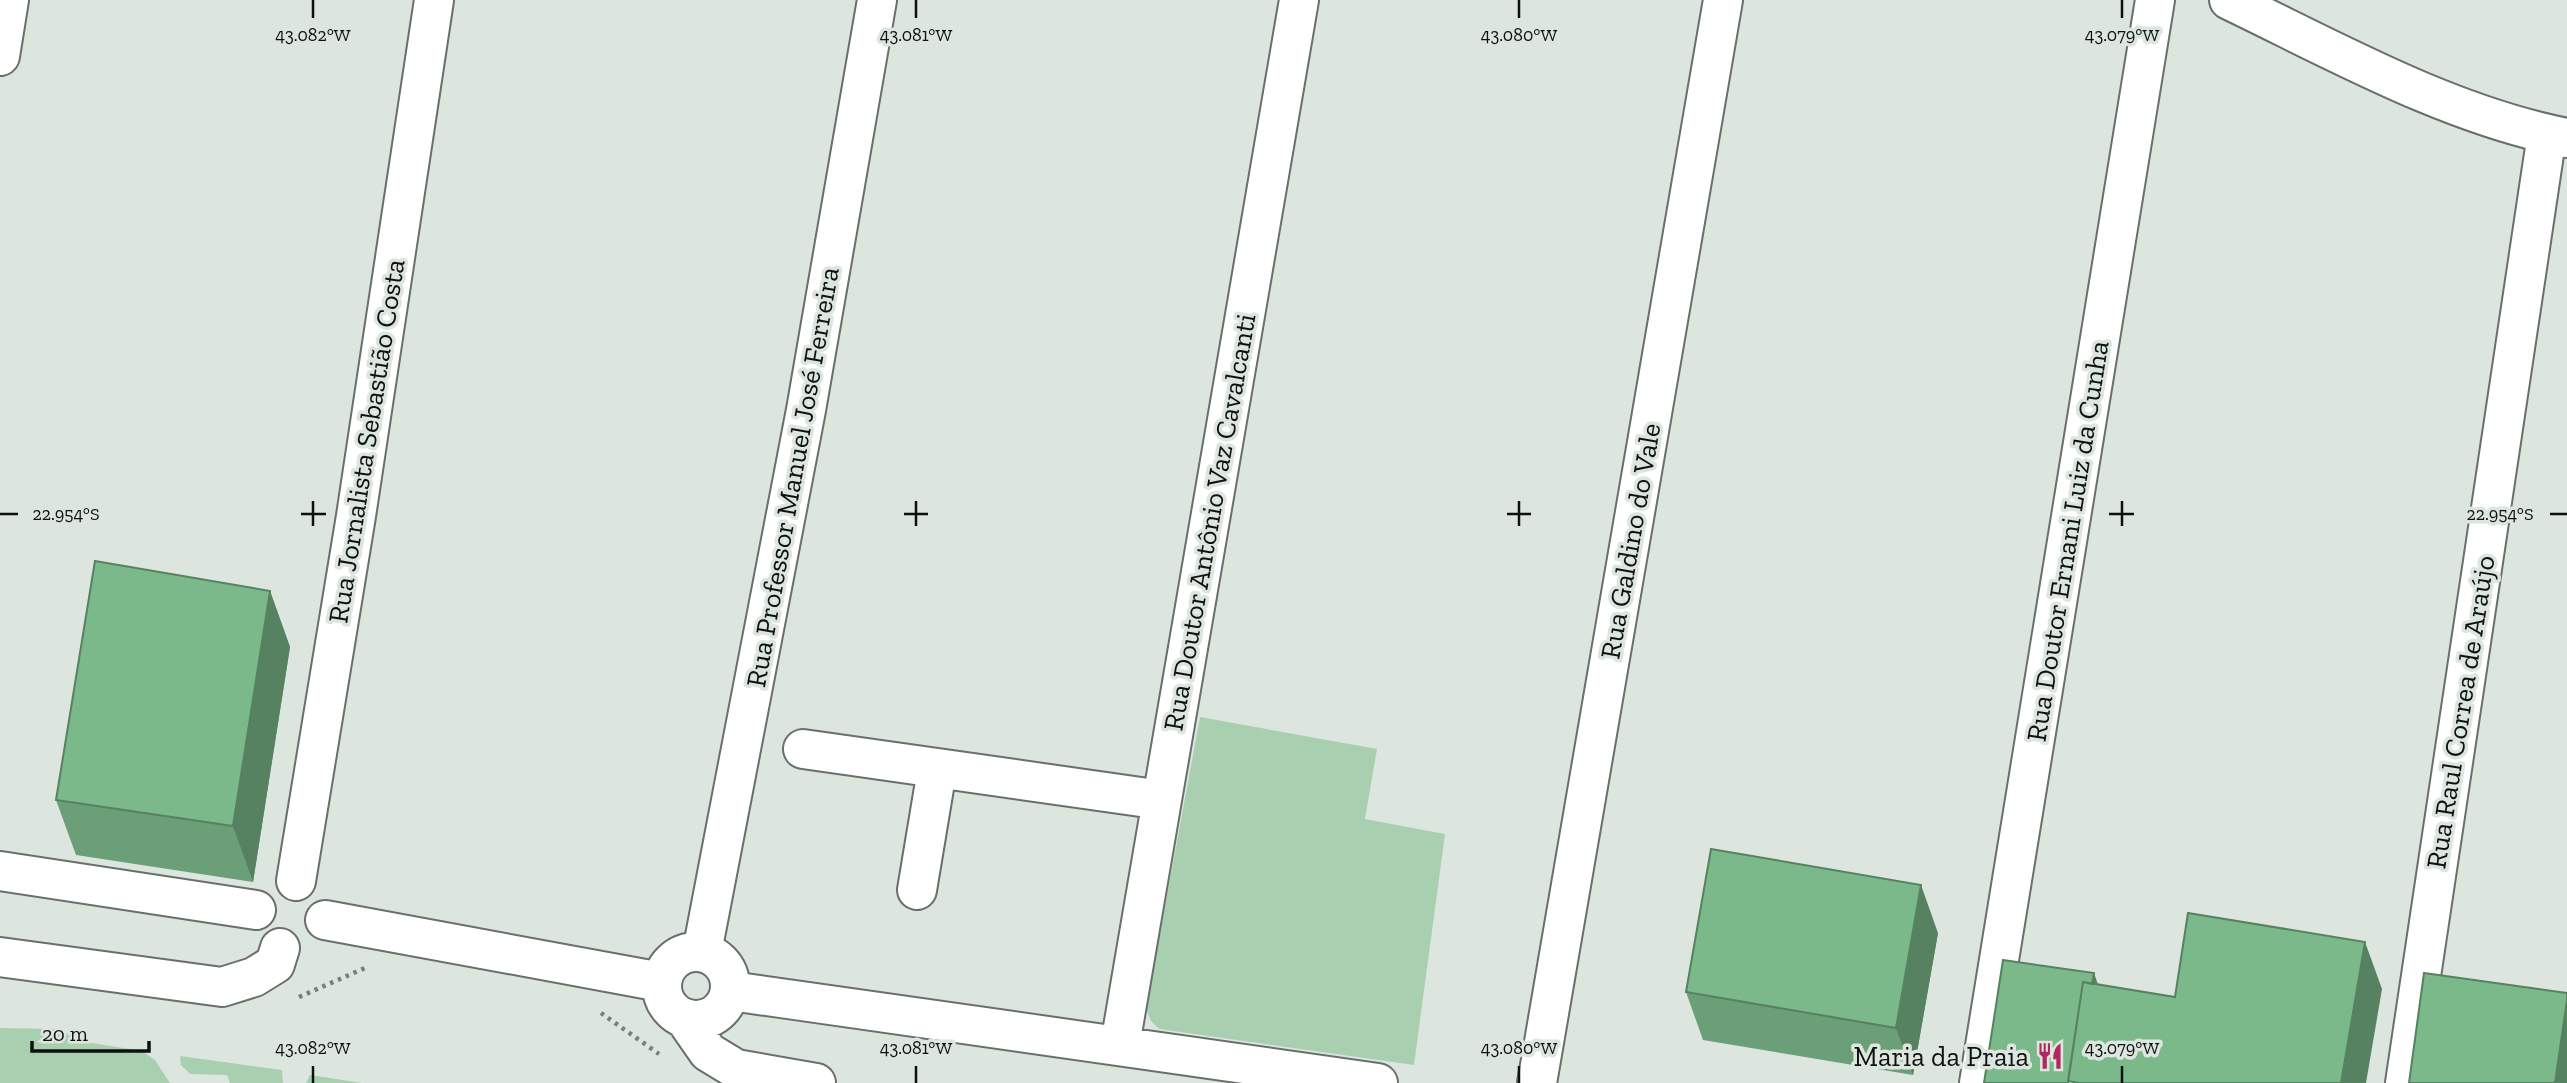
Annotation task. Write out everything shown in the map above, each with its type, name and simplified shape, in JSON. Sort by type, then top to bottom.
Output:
[{"type":"street","points":[[0,55],[9,0]]},
{"type":"street","name":"Rua Jornalista Sebastião Costa","points":[[296,881],[354,530],[434,0]]},
{"type":"street","name":"Rua Professor Manuel José Ferreira","points":[[702,952],[804,424],[877,0]]},
{"type":"street","name":"Rua Doutor Antônio Vaz Cavalcanti","points":[[1120,1045],[1299,0]]},
{"type":"street","name":"Rua Galdino do Vale","points":[[1537,1083],[1723,0]]},
{"type":"street","name":"Rua Doutor Ernani Luiz da Cunha","points":[[1979,1083],[2155,0]]},
{"type":"street","points":[[2229,0],[2409,84],[2487,117],[2557,136]]},
{"type":"street","name":"Rua Raul Correa de Araújo","points":[[2404,1083],[2557,136]]},
{"type":"street","points":[[803,749],[1162,800]]},
{"type":"street","points":[[917,890],[937,770]]},
{"type":"street","points":[[0,872],[256,910]]},
{"type":"street","points":[[296,881],[318,894],[324,907],[325,920],[317,938],[300,948],[280,948],[269,943],[261,934],[256,910],[263,894],[278,883],[296,881]]},
{"type":"street","points":[[325,920],[661,982]]},
{"type":"street","points":[[0,957],[222,987],[254,977],[275,964],[280,948]]},
{"type":"street","points":[[685,1019],[708,1019],[723,1009],[731,991],[724,966],[702,952],[684,954],[668,965],[661,982],[667,1007],[685,1019],[708,1052],[736,1069],[816,1083]]},
{"type":"street","points":[[731,991],[1378,1083]]},
{"type":"path","points":[[287,1002],[374,964]]},
{"type":"path","points":[[590,1005],[666,1060]]},
{"type":"green space","points":[[1200,717],[1377,749],[1365,819],[1445,834],[1414,1065],[1159,1029],[1151,1021],[1146,1009]]},
{"type":"green space","points":[[0,1028],[56,1029],[86,1042],[142,1051],[155,1060],[170,1083],[0,1083]]},
{"type":"green space","points":[[180,1056],[282,1070],[283,1083],[230,1083],[227,1075],[190,1074],[181,1065]]},
{"type":"green space","points":[[310,1075],[362,1083],[306,1083]]},
{"type":"building","points":[[95,561],[270,591],[233,826],[56,800]]},
{"type":"building","points":[[1711,849],[1921,885],[1896,1028],[1686,992]]},
{"type":"building","points":[[2188,913],[2365,942],[2341,1083],[2068,1081],[2083,982],[2175,997]]},
{"type":"building","name":"Maria da Praia","points":[[2003,960],[2094,973],[2092,984],[2083,982],[2068,1083],[1984,1083]]},
{"type":"building","points":[[2424,973],[2567,993],[2555,1083],[2409,1083]]},
{"type":"place","name":"Maria da Praia","points":[[2050,1056]]}]
